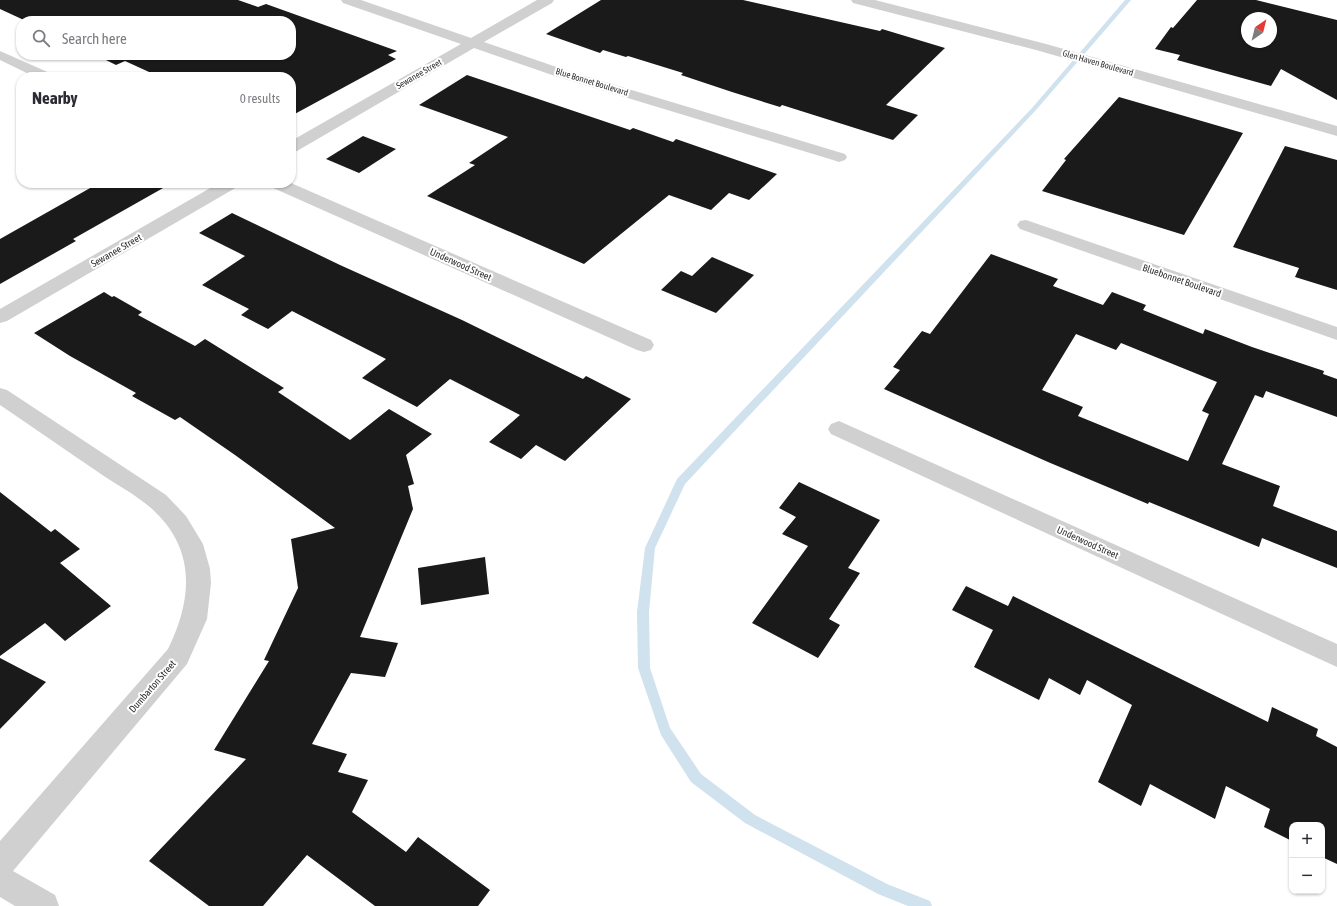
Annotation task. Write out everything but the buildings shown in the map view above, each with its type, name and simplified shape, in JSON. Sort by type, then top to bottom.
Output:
[{"type":"street","name":"Blue Bonnet Boulevard","points":[[348,0],[580,79],[839,157]]},
{"type":"street","name":"Sewanee Street","points":[[296,145],[547,0]]},
{"type":"street","name":"Glen Haven Boulevard","points":[[858,0],[941,20],[1041,47],[1337,131]]},
{"type":"street","points":[[0,55],[36,72]]},
{"type":"street","name":"Sewanee Street","points":[[0,317],[222,188]]},
{"type":"street","name":"Underwood Street","points":[[288,188],[644,345]]},
{"type":"street","name":"Bluebonnet Boulevard","points":[[1026,225],[1337,334]]},
{"type":"street","name":"Dumbarton Street","points":[[0,395],[158,501],[176,518],[190,538],[198,563],[198,587],[194,618],[178,656],[0,863]]},
{"type":"street","name":"Underwood Street","points":[[840,429],[1337,656]]},
{"type":"street","points":[[0,880],[44,906]]},
{"type":"waterway","points":[[925,906],[883,889],[750,819],[696,778],[665,731],[644,668],[643,612],[650,548],[681,482],[1034,109],[1128,0]]}]
